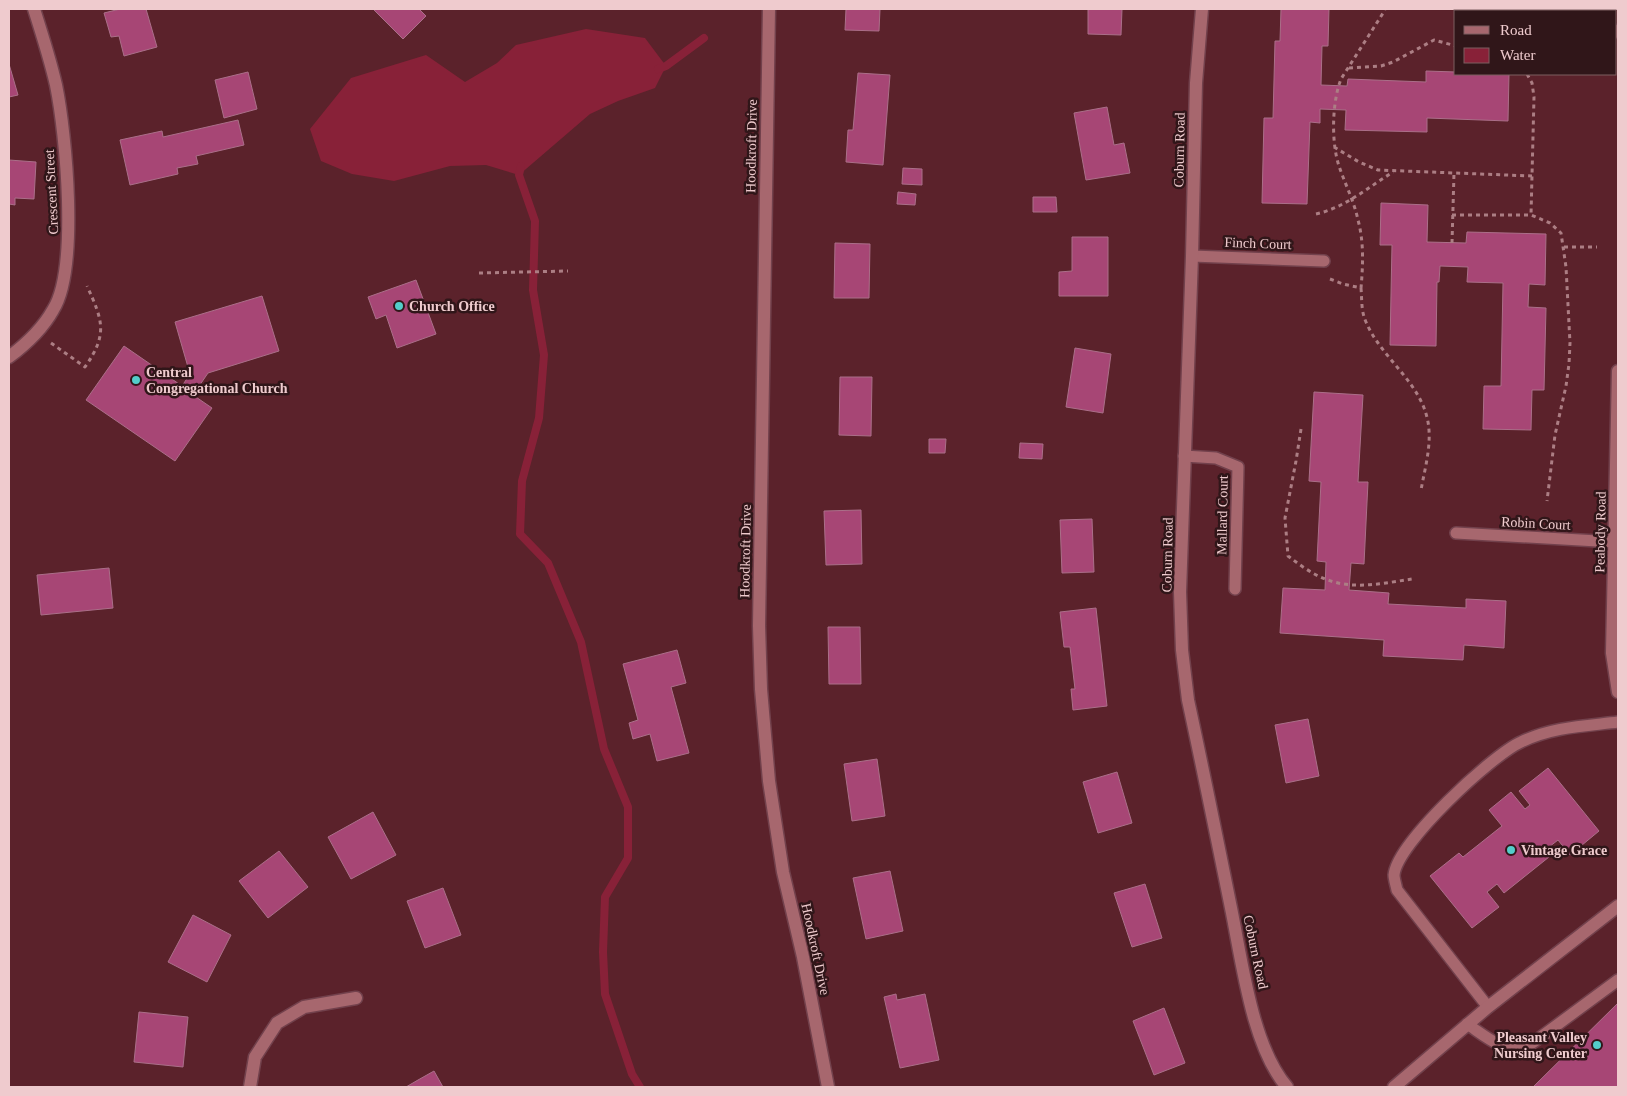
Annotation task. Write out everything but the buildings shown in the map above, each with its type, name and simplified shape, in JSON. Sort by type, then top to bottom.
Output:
[{"type":"street","name":"Crescent Street","points":[[9,357],[54,310],[62,289],[68,258],[62,125],[56,86],[34,9]]},
{"type":"street","name":"Hoodkroft Drive","points":[[769,9],[759,626],[761,689],[769,781],[783,872],[803,957],[828,1087]]},
{"type":"street","name":"Coburn Road","points":[[1202,9],[1196,83],[1192,256],[1184,456],[1180,592],[1182,650],[1188,700],[1251,1003],[1268,1059],[1278,1076],[1288,1087]]},
{"type":"street","name":"Peabody Road","points":[[1618,371],[1616,566],[1612,652],[1618,692]]},
{"type":"street","points":[[1394,1087],[1467,1024],[1618,906]]},
{"type":"street","points":[[250,1087],[255,1057],[277,1022],[304,1007],[356,998]]},
{"type":"lane","name":"Finch Court","points":[[1192,256],[1324,261]]},
{"type":"lane","name":"Mallard Court","points":[[1184,456],[1216,458],[1238,467],[1236,589]]},
{"type":"lane","name":"Robin Court","points":[[1456,533],[1615,542]]},
{"type":"lane","points":[[1488,1008],[1397,890],[1394,876],[1398,863],[1408,847],[1441,807],[1498,756],[1520,742],[1539,734],[1562,728],[1618,722]]},
{"type":"lane","points":[[1467,1024],[1498,1045],[1511,1048],[1524,1047],[1538,1039],[1618,980]]},
{"type":"path","points":[[1385,10],[1348,68],[1337,90],[1334,147],[1338,165],[1352,198],[1362,240],[1362,309],[1366,323],[1410,384],[1422,404],[1428,420],[1430,435],[1421,490]]},
{"type":"path","points":[[1348,68],[1381,66],[1434,40],[1454,45]]},
{"type":"path","points":[[1528,75],[1532,83],[1534,96],[1531,215]]},
{"type":"path","points":[[1334,147],[1359,162],[1378,170],[1532,176]]},
{"type":"path","points":[[1316,214],[1327,211],[1352,198],[1394,171]]},
{"type":"path","points":[[1452,243],[1454,173]]},
{"type":"path","points":[[1452,215],[1531,215],[1550,223],[1561,233],[1564,247],[1570,343],[1569,364],[1554,444],[1547,501]]},
{"type":"path","points":[[1564,247],[1597,247]]},
{"type":"path","points":[[1324,261],[1326,275],[1331,280],[1361,288]]},
{"type":"path","points":[[479,273],[568,271]]},
{"type":"path","points":[[35,332],[85,367],[98,344],[101,327],[99,312],[87,286]]},
{"type":"path","points":[[1301,429],[1285,518],[1288,556],[1310,572],[1329,581],[1373,584],[1412,579]]},
{"type":"water","points":[[586,29],[645,38],[666,66],[655,88],[618,101],[590,114],[519,175],[486,165],[450,166],[394,181],[352,174],[321,161],[310,129],[351,78],[426,55],[465,82],[497,63],[516,45]]},
{"type":"waterway","points":[[658,69],[666,66],[704,38]]},
{"type":"waterway","points":[[521,166],[519,175],[535,221],[533,290],[544,355],[539,418],[522,481],[520,534],[548,563],[581,642],[604,749],[628,807],[628,858],[605,897],[603,952],[605,994],[632,1074],[640,1087]]},
{"type":"place","name":"Church Office","points":[[399,306]]},
{"type":"place","name":"Central Congregational Church","points":[[136,380]]},
{"type":"place","name":"Vintage Grace","points":[[1511,850]]},
{"type":"place","name":"Pleasant Valley Nursing Center","points":[[1597,1045]]}]
